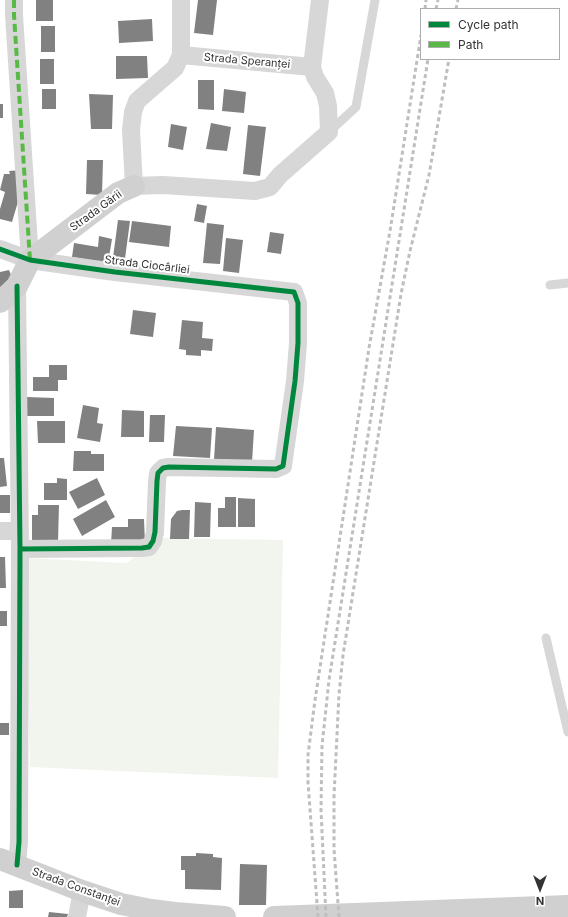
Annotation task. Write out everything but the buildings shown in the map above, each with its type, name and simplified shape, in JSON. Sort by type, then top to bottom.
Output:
[{"type":"street","points":[[14,0],[14,22],[30,260]]},
{"type":"street","points":[[134,186],[131,130],[133,112],[137,101],[175,68],[182,55],[181,0]]},
{"type":"street","points":[[320,0],[312,67],[315,77],[325,93],[328,106],[329,132]]},
{"type":"street","name":"Strada Speranței","points":[[182,55],[312,67]]},
{"type":"street","name":"Strada Gării","points":[[0,302],[17,286],[30,260],[118,193],[134,186],[162,185],[255,191],[270,188],[280,175],[329,132]]},
{"type":"street","name":"Strada Ciocârliei","points":[[0,249],[30,260],[115,272],[294,292],[298,303],[298,343],[295,381],[283,466],[276,469],[163,468],[158,473],[157,481],[156,532],[149,547],[20,549]]},
{"type":"street","points":[[8,862],[19,842],[20,531],[17,286]]},
{"type":"street","points":[[0,531],[20,531]]},
{"type":"street","name":"Strada Constanței","points":[[8,862],[82,892],[121,904],[151,910],[225,917]]},
{"type":"street","points":[[77,917],[82,892]]},
{"type":"street","points":[[274,917],[568,906]]},
{"type":"lane","points":[[329,132],[356,107],[374,0]]},
{"type":"lane","points":[[550,285],[568,283]]},
{"type":"lane","points":[[546,638],[568,732]]},
{"type":"shaded area","points":[[158,538],[283,540],[278,778],[30,767],[24,558],[127,563]]},
{"type":"railway","points":[[425,8],[426,0]]},
{"type":"railway","points":[[436,8],[438,0]]},
{"type":"railway","points":[[456,8],[458,0]]},
{"type":"railway","points":[[318,917],[308,782],[308,755],[315,700],[369,348],[390,231],[420,41]]},
{"type":"railway","points":[[326,917],[321,810],[322,746],[329,680],[428,60]]},
{"type":"railway","points":[[339,917],[334,849],[334,796],[339,694],[343,655],[401,294],[429,175],[449,60]]},
{"type":"marked path","points":[[14,0],[30,260]]},
{"type":"cycle path","points":[[0,249],[30,260],[115,272],[294,292],[298,303],[298,343],[295,381],[283,466],[276,469],[163,468],[158,473],[155,532],[153,541],[149,547],[20,549]]},
{"type":"cycle path","points":[[17,286],[20,549],[19,842],[17,865]]}]
